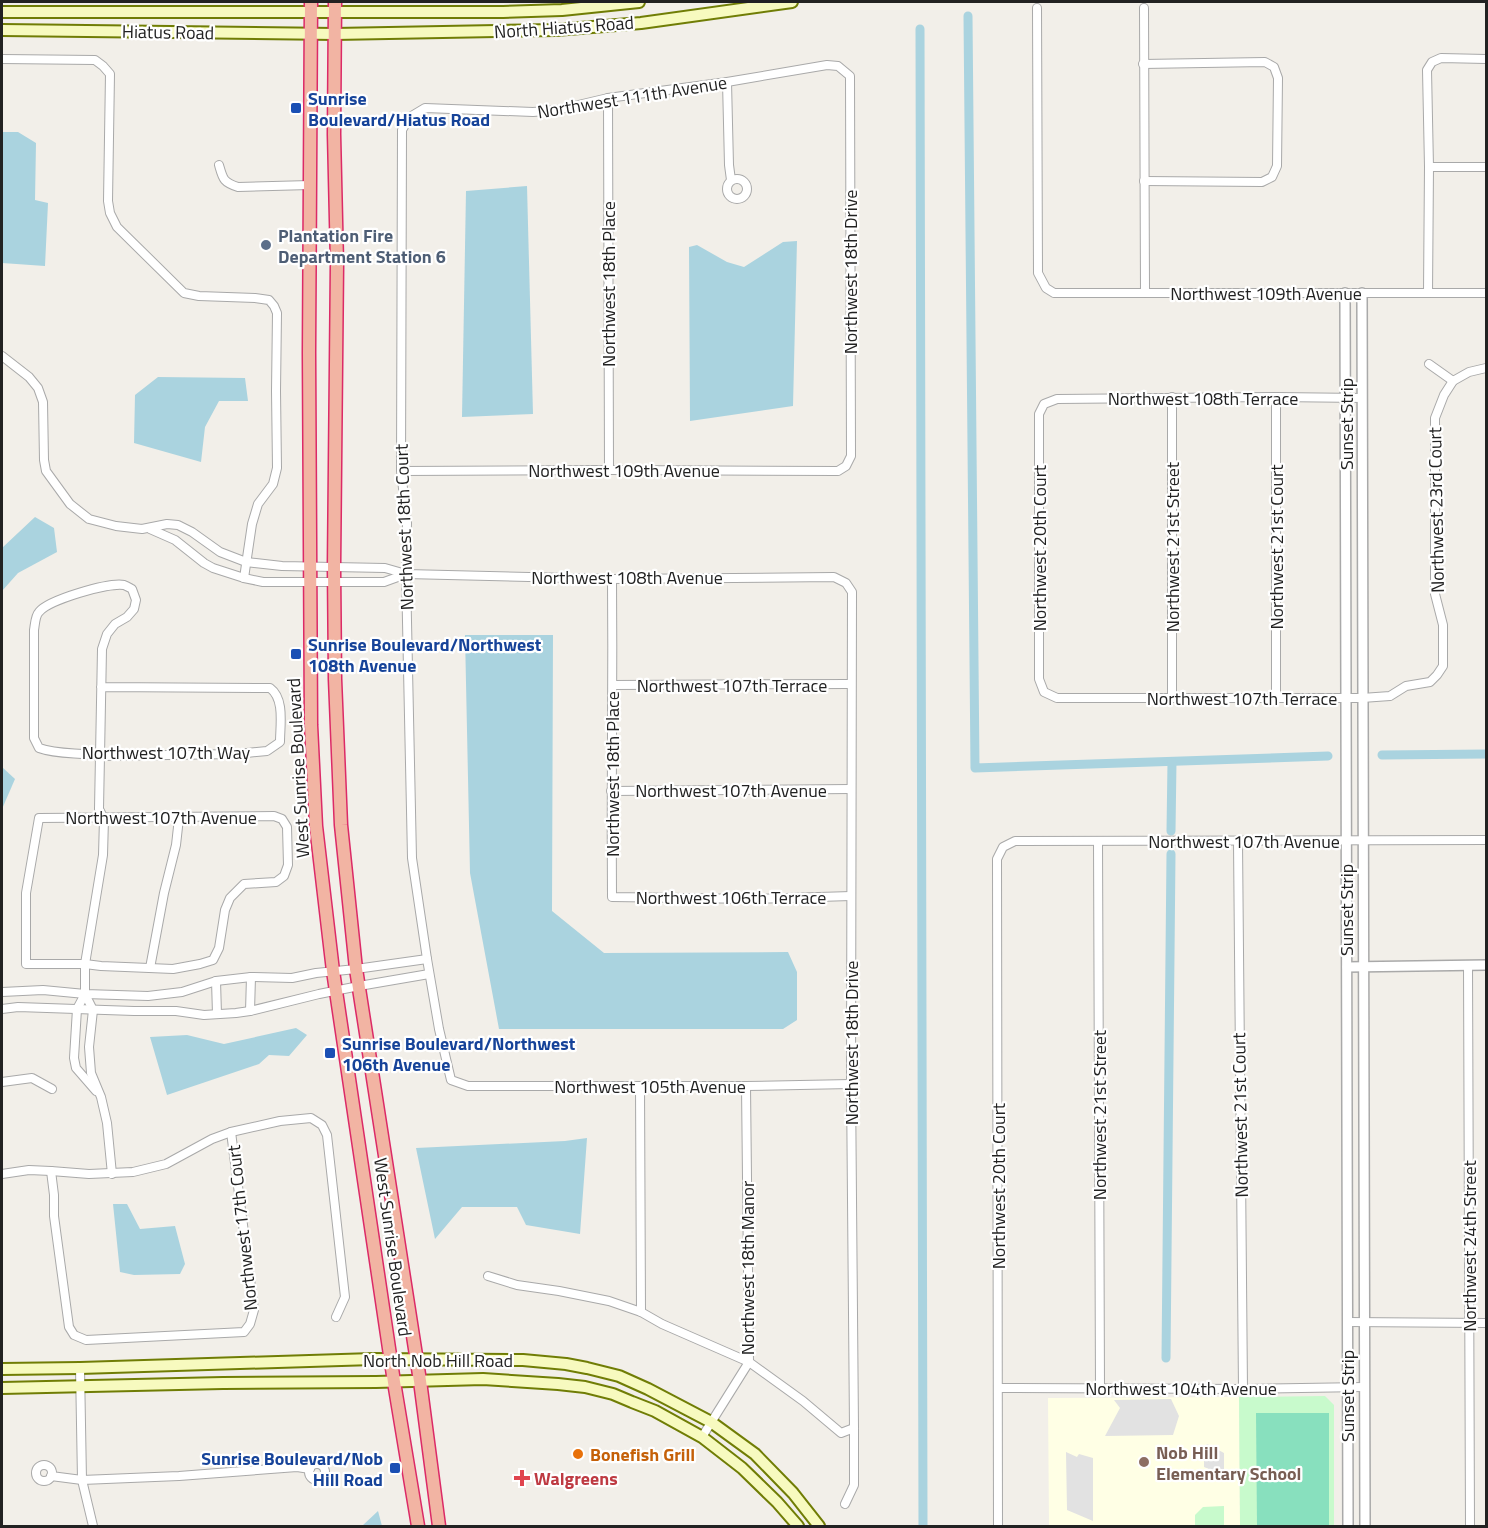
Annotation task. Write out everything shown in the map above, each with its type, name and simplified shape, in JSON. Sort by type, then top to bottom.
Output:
[{"type":"highway","name":"West Sunrise Boulevard","points":[[311,7],[310,583],[311,725],[316,826],[333,971],[394,1382],[418,1527]]},
{"type":"highway","name":"West Sunrise Boulevard","points":[[335,7],[334,134],[337,263],[334,582],[341,825],[356,969],[417,1359],[439,1527]]},
{"type":"main road","name":"North Hiatus Road","points":[[335,7],[539,11],[639,2]]},
{"type":"main road","name":"North Hiatus Road","points":[[335,34],[556,30],[641,22],[792,2]]},
{"type":"main road","name":"Hiatus Road","points":[[2,12],[335,7]]},
{"type":"main road","name":"Hiatus Road","points":[[2,30],[335,34]]},
{"type":"main road","name":"North Nob Hill Road","points":[[2,1369],[392,1359],[523,1360],[587,1368],[619,1376],[711,1422],[755,1454],[793,1493],[819,1527]]},
{"type":"main road","name":"North Nob Hill Road","points":[[2,1388],[483,1379],[558,1383],[585,1387],[613,1394],[655,1411],[702,1437],[742,1468],[777,1502],[798,1527]]},
{"type":"street","name":"Northwest 109th Avenue","points":[[1037,8],[1038,273],[1046,288],[1053,293],[1486,293]]},
{"type":"street","points":[[1144,8],[1145,293]]},
{"type":"street","points":[[1428,293],[1427,70],[1432,62],[1441,58],[1486,59]]},
{"type":"street","points":[[2,59],[95,60],[103,66],[110,74],[108,201],[110,213],[117,227],[184,293],[269,300],[274,306],[277,313],[277,468],[273,484],[258,504],[252,524],[244,579]]},
{"type":"street","points":[[1143,64],[1265,62],[1274,68],[1278,78],[1277,166],[1272,177],[1262,182],[1144,181]]},
{"type":"street","name":"Northwest 111th Avenue","points":[[410,117],[425,108],[533,112],[557,110],[608,98],[727,82],[827,65],[838,66],[850,76]]},
{"type":"street","name":"Northwest 18th Drive","points":[[846,466],[851,456],[850,76]]},
{"type":"street","points":[[727,82],[731,180]]},
{"type":"street","name":"Northwest 18th Place","points":[[608,98],[609,470]]},
{"type":"street","name":"Northwest 18th Court","points":[[410,117],[402,130],[401,471],[407,523],[412,858],[429,974],[451,1080]]},
{"type":"street","points":[[219,165],[223,178],[229,184],[238,187],[310,185]]},
{"type":"street","points":[[1429,167],[1486,167]]},
{"type":"street","name":"Sunset Strip","points":[[1345,293],[1348,1527]]},
{"type":"street","name":"Sunset Strip","points":[[1362,293],[1365,1527]]},
{"type":"street","name":"Northwest 108th Avenue","points":[[2,356],[38,387],[43,402],[46,471],[70,504],[88,519],[116,526],[149,529],[175,540],[213,568],[244,579],[263,582],[384,582],[406,574]]},
{"type":"street","points":[[1429,364],[1453,381],[1469,372],[1486,368]]},
{"type":"street","name":"Northwest 23rd Court","points":[[1437,675],[1443,666],[1443,625],[1435,594],[1435,418],[1444,395],[1453,381]]},
{"type":"street","name":"Northwest 21st Street","points":[[1172,397],[1172,697]]},
{"type":"street","name":"Northwest 21st Court","points":[[1276,397],[1276,697]]},
{"type":"street","name":"Northwest 108th Terrace","points":[[1044,404],[1057,399],[1362,398]]},
{"type":"street","name":"Northwest 20th Court","points":[[1044,404],[1040,414],[1039,644],[1039,679],[1044,692]]},
{"type":"street","name":"Northwest 109th Avenue","points":[[401,471],[838,471],[846,466]]},
{"type":"street","name":"Northwest 108th Avenue","points":[[149,529],[167,524],[178,525],[220,552],[246,561],[282,566],[385,567],[406,574],[612,579],[834,577],[846,583]]},
{"type":"street","name":"Northwest 18th Place","points":[[612,579],[612,897]]},
{"type":"street","name":"Northwest 18th Drive","points":[[845,1504],[854,1485],[851,1084],[852,592],[846,583]]},
{"type":"street","name":"Northwest 107th Way","points":[[123,585],[132,589],[136,600],[134,609],[127,617],[115,624],[107,634],[102,649],[101,687],[270,688],[277,694],[280,702],[280,742],[267,751],[237,754],[100,756],[88,753],[50,752],[39,748],[34,738],[34,630],[38,613],[45,607],[72,595],[123,585]]},
{"type":"street","name":"Northwest 107th Terrace","points":[[1044,692],[1057,698],[1362,699],[1390,696],[1406,686],[1430,682],[1437,675]]},
{"type":"street","name":"Northwest 107th Terrace","points":[[613,685],[851,684]]},
{"type":"street","points":[[101,687],[99,809],[104,819],[103,855],[85,964],[85,994],[93,1010],[89,1047],[91,1074],[101,1097],[107,1123],[112,1174]]},
{"type":"street","name":"Northwest 107th Avenue","points":[[611,791],[851,789]]},
{"type":"street","name":"Northwest 107th Avenue","points":[[85,964],[26,964],[26,892],[39,818],[274,816],[282,819],[287,827],[288,865],[284,876],[276,882],[244,884],[230,898],[225,910],[219,948],[213,960],[173,969],[150,968]]},
{"type":"street","points":[[85,964],[150,968],[164,893],[176,845],[179,818]]},
{"type":"street","name":"Northwest 107th Avenue","points":[[1003,847],[1015,842],[1486,840]]},
{"type":"street","name":"Northwest 21st Street","points":[[1098,841],[1100,1388]]},
{"type":"street","name":"Northwest 21st Court","points":[[1238,842],[1243,1389]]},
{"type":"street","name":"Northwest 20th Court","points":[[998,1527],[997,859],[1003,847]]},
{"type":"street","name":"Northwest 106th Terrace","points":[[612,897],[755,899],[851,896]]},
{"type":"street","points":[[2,992],[43,990],[148,996],[182,992],[216,981],[251,977],[292,978],[427,959]]},
{"type":"street","name":"Northwest 24th Street","points":[[1468,965],[1470,1527]]},
{"type":"street","points":[[1347,967],[1486,965]]},
{"type":"street","points":[[2,1009],[18,1007],[217,1014],[250,1011],[337,990],[429,974]]},
{"type":"street","points":[[250,1011],[251,977]]},
{"type":"street","points":[[216,981],[217,1014]]},
{"type":"street","points":[[85,994],[77,1009],[74,1058],[76,1068],[101,1097]]},
{"type":"street","points":[[2,1082],[32,1078],[52,1089]]},
{"type":"street","name":"Northwest 105th Avenue","points":[[451,1080],[468,1086],[851,1084]]},
{"type":"street","points":[[640,1086],[641,1312]]},
{"type":"street","name":"Northwest 18th Manor","points":[[702,1437],[749,1362],[746,1086]]},
{"type":"street","points":[[2,1174],[29,1170],[89,1174],[133,1172],[165,1164],[231,1132],[280,1120],[311,1118],[322,1125],[327,1136],[345,1296],[336,1317]]},
{"type":"street","name":"Northwest 17th Court","points":[[51,1171],[54,1216],[69,1327],[74,1335],[86,1340],[244,1332],[250,1324],[254,1310],[231,1132]]},
{"type":"street","points":[[488,1276],[517,1286],[559,1291],[609,1301],[641,1312],[662,1324],[749,1362],[841,1433],[854,1428]]},
{"type":"street","points":[[1347,1322],[1486,1323]]},
{"type":"street","points":[[80,1368],[82,1480],[93,1527]]},
{"type":"street","name":"Northwest 104th Avenue","points":[[998,1388],[1364,1387]]},
{"type":"street","points":[[51,1476],[82,1480],[179,1476],[297,1467],[310,1469]]},
{"type":"shaded area","name":"Nob Hill Elementary School","points":[[1239,1397],[1240,1526],[1049,1526],[1048,1398]]},
{"type":"shaded area","points":[[1171,1399],[1179,1416],[1173,1435],[1105,1436],[1120,1408],[1114,1400]]},
{"type":"shaded area","points":[[1207,1444],[1224,1453],[1224,1475],[1204,1467],[1204,1449]]},
{"type":"shaded area","points":[[1066,1452],[1077,1457],[1079,1454],[1093,1458],[1093,1521],[1067,1510]]},
{"type":"green space","points":[[1325,1396],[1334,1405],[1334,1526],[1240,1526],[1239,1397]]},
{"type":"green space","points":[[1256,1413],[1329,1413],[1329,1526],[1257,1526]]},
{"type":"green space","points":[[1224,1506],[1224,1526],[1195,1526],[1195,1515],[1203,1507]]},
{"type":"water","points":[[2,132],[18,132],[36,143],[35,200],[48,203],[45,266],[2,263]]},
{"type":"water","points":[[527,186],[533,414],[462,417],[466,191]]},
{"type":"water","points":[[797,241],[793,406],[690,421],[689,247],[697,245],[727,262],[744,267],[783,242]]},
{"type":"water","points":[[158,377],[245,378],[248,401],[219,401],[205,427],[201,462],[134,443],[135,395]]},
{"type":"water","points":[[35,517],[54,528],[57,552],[18,573],[2,591],[2,548]]},
{"type":"water","points":[[465,635],[553,635],[552,911],[604,953],[788,952],[797,972],[797,1020],[783,1029],[499,1029],[470,873]]},
{"type":"water","points":[[2,767],[15,779],[2,809]]},
{"type":"water","points":[[296,1028],[307,1035],[289,1056],[269,1055],[259,1064],[167,1095],[150,1037],[187,1035],[224,1044]]},
{"type":"water","points":[[587,1138],[580,1234],[526,1225],[517,1207],[462,1207],[435,1239],[416,1148]]},
{"type":"water","points":[[113,1204],[127,1204],[140,1229],[175,1226],[185,1264],[180,1274],[134,1275],[120,1272]]},
{"type":"water","points":[[378,1511],[382,1526],[362,1526]]},
{"type":"waterway","points":[[968,16],[975,768],[1328,756]]},
{"type":"waterway","points":[[920,29],[923,1526]]},
{"type":"waterway","points":[[1382,755],[1486,754]]},
{"type":"waterway","points":[[1171,831],[1172,762]]},
{"type":"waterway","points":[[1166,1358],[1171,854]]},
{"type":"place","name":"Sunrise Boulevard/Hiatus Road","points":[[296,108]]},
{"type":"place","name":"Plantation Fire Department Station 6","points":[[266,245]]},
{"type":"place","name":"Sunrise Boulevard/Northwest 108th Avenue","points":[[296,654]]},
{"type":"place","name":"Sunrise Boulevard/Northwest 106th Avenue","points":[[330,1053]]},
{"type":"place","name":"Bonefish Grill","points":[[578,1454]]},
{"type":"place","name":"Nob Hill Elementary School","points":[[1144,1462]]},
{"type":"place","name":"Sunrise Boulevard/Nob Hill Road","points":[[395,1468]]},
{"type":"place","name":"Walgreens","points":[[522,1478]]}]
